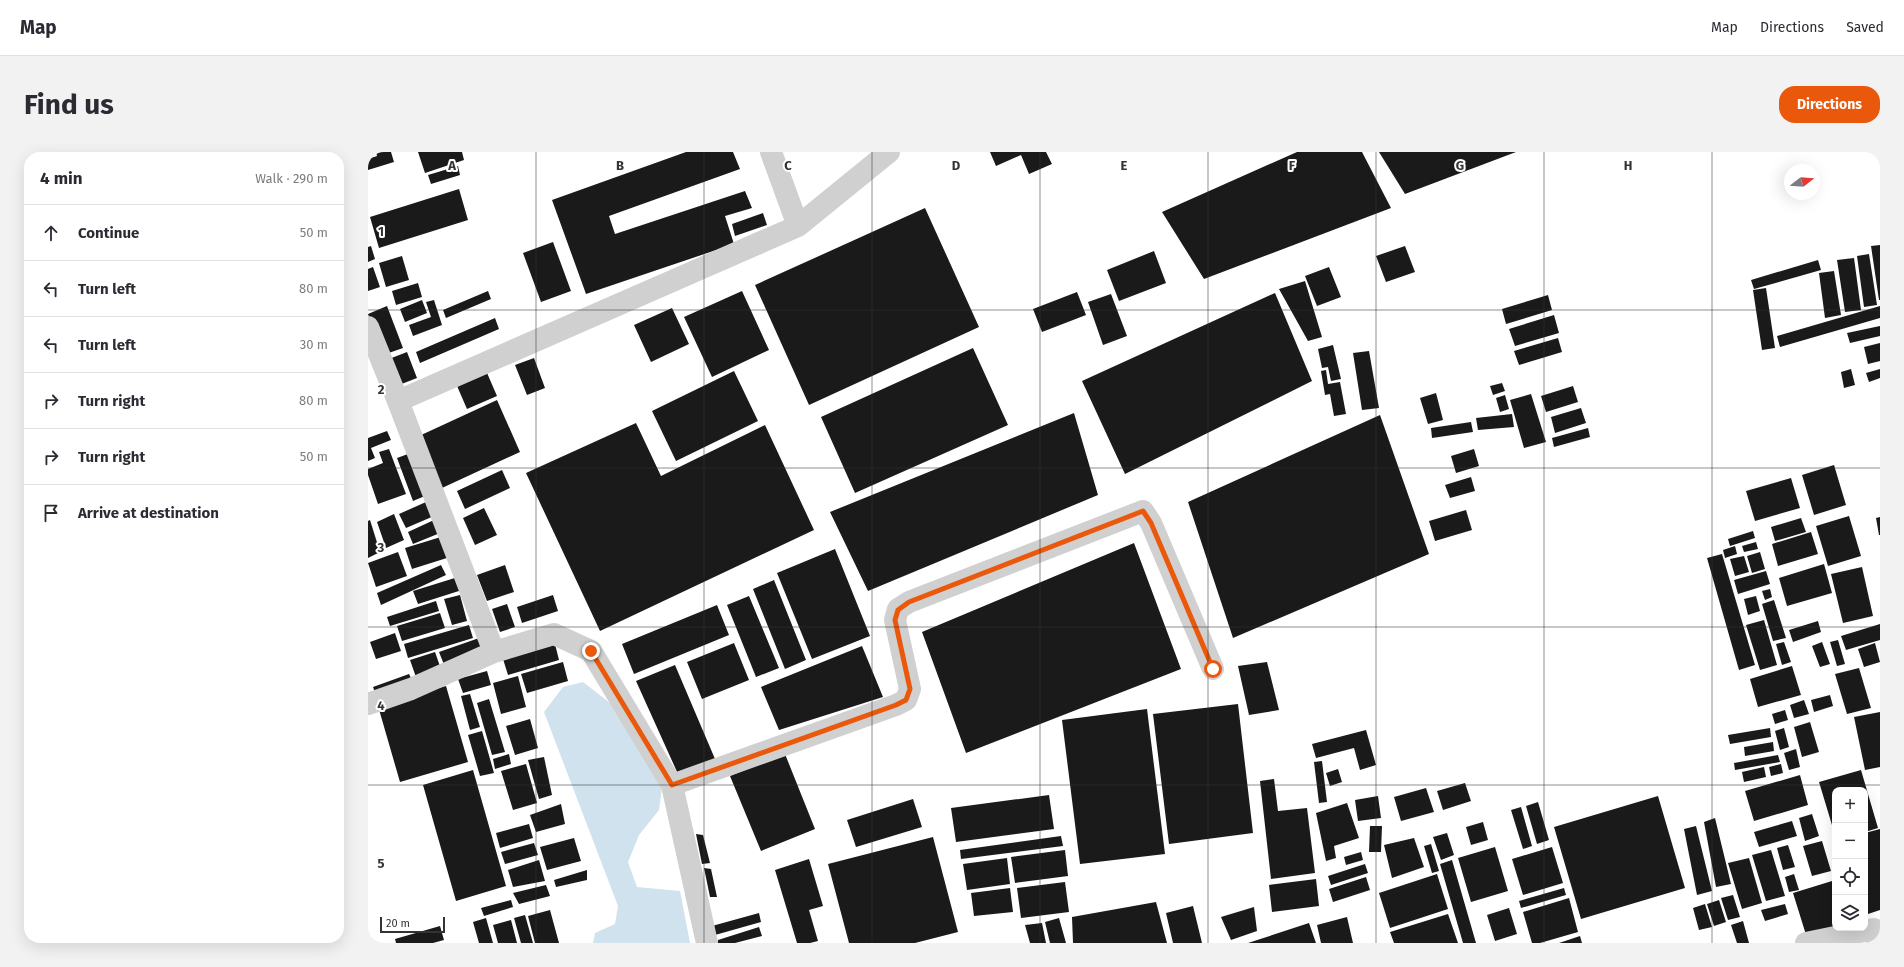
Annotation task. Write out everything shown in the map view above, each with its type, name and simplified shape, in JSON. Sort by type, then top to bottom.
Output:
[{"type":"street","points":[[771,152],[798,226]]},
{"type":"street","points":[[398,401],[798,226],[889,152]]},
{"type":"street","points":[[368,327],[398,401],[494,652]]},
{"type":"street","points":[[672,785],[896,705],[906,700],[910,689],[895,620],[898,610],[909,602],[1143,511],[1151,523],[1213,669]]},
{"type":"street","points":[[368,704],[411,689],[494,652],[554,634],[591,651],[672,785],[707,943]]},
{"type":"street","points":[[1806,943],[1877,933]]},
{"type":"water","points":[[583,682],[610,703],[662,788],[659,810],[639,835],[628,862],[637,887],[680,891],[690,943],[593,943],[595,933],[615,924],[618,906],[544,712],[563,687]]},
{"type":"building","points":[[376,152],[391,152],[394,162],[368,170],[368,159],[377,156]]},
{"type":"building","points":[[418,152],[462,152],[464,160],[425,173]]},
{"type":"building","points":[[686,152],[733,152],[740,169],[609,216],[615,234],[745,191],[752,208],[725,216],[734,244],[586,294],[552,200]]},
{"type":"building","points":[[990,152],[1046,152],[1052,164],[1029,174],[1021,155],[996,166]]},
{"type":"building","points":[[1297,152],[1362,152],[1391,208],[1204,279],[1162,212]]},
{"type":"building","points":[[1379,152],[1516,152],[1405,194]]},
{"type":"building","points":[[458,166],[460,175],[431,184],[428,175]]},
{"type":"building","points":[[459,189],[468,220],[379,248],[370,217]]},
{"type":"building","points":[[925,208],[979,327],[809,405],[755,285]]},
{"type":"building","points":[[763,213],[767,225],[735,236],[732,224]]},
{"type":"building","points":[[553,242],[571,291],[541,302],[523,253]]},
{"type":"building","points":[[1880,245],[1880,300],[1879,300],[1871,246]]},
{"type":"building","points":[[371,246],[375,259],[368,262],[368,247]]},
{"type":"building","points":[[1405,246],[1415,272],[1386,282],[1376,256]]},
{"type":"building","points":[[1154,251],[1166,283],[1119,301],[1107,270]]},
{"type":"building","points":[[1869,254],[1877,305],[1864,307],[1857,256]]},
{"type":"building","points":[[402,256],[409,280],[386,287],[379,263]]},
{"type":"building","points":[[1854,258],[1861,310],[1845,312],[1837,260]]},
{"type":"building","points":[[1818,260],[1821,270],[1754,289],[1751,280]]},
{"type":"building","points":[[373,267],[380,287],[368,291],[368,269]]},
{"type":"building","points":[[1329,267],[1341,297],[1317,306],[1305,276]]},
{"type":"building","points":[[1834,271],[1841,315],[1825,318],[1819,273]]},
{"type":"building","points":[[1305,281],[1322,337],[1308,341],[1279,289]]},
{"type":"building","points":[[418,283],[422,297],[396,305],[392,291]]},
{"type":"building","points":[[1766,288],[1775,348],[1762,350],[1753,290]]},
{"type":"building","points":[[488,291],[491,299],[446,318],[443,310]]},
{"type":"building","points":[[742,291],[769,350],[712,377],[684,317]]},
{"type":"building","points":[[1077,292],[1086,315],[1042,332],[1033,309]]},
{"type":"building","points":[[1275,293],[1312,381],[1125,474],[1082,381]]},
{"type":"building","points":[[1111,294],[1127,336],[1103,345],[1088,302]]},
{"type":"building","points":[[1548,295],[1552,310],[1506,324],[1502,309]]},
{"type":"building","points":[[422,300],[427,313],[405,322],[400,309]]},
{"type":"building","points":[[434,300],[442,325],[413,336],[409,325],[431,317],[426,302]]},
{"type":"building","points":[[387,306],[403,348],[383,355],[368,314]]},
{"type":"building","points":[[1880,306],[1880,318],[1780,347],[1777,336]]},
{"type":"building","points":[[672,308],[689,344],[651,362],[634,325]]},
{"type":"building","points":[[1554,315],[1559,333],[1515,346],[1509,329]]},
{"type":"building","points":[[495,318],[499,329],[420,363],[416,352]]},
{"type":"building","points":[[1880,326],[1880,336],[1850,343],[1847,333]]},
{"type":"building","points":[[1558,338],[1562,352],[1519,365],[1514,351]]},
{"type":"building","points":[[1880,343],[1880,361],[1868,364],[1864,347]]},
{"type":"building","points":[[1333,345],[1341,379],[1331,381],[1328,367],[1322,368],[1318,349]]},
{"type":"building","points":[[973,348],[1008,425],[855,493],[821,417]]},
{"type":"building","points":[[1369,351],[1379,408],[1362,410],[1353,353]]},
{"type":"building","points":[[407,352],[417,378],[399,385],[389,359]]},
{"type":"building","points":[[534,358],[545,388],[527,395],[515,365]]},
{"type":"building","points":[[484,366],[497,396],[467,409],[454,379]]},
{"type":"building","points":[[1851,369],[1855,385],[1844,388],[1841,372]]},
{"type":"building","points":[[1880,369],[1880,378],[1869,382],[1866,373]]},
{"type":"building","points":[[1326,370],[1328,384],[1340,382],[1346,414],[1334,416],[1330,394],[1325,395],[1321,371]]},
{"type":"building","points":[[734,371],[758,421],[676,461],[652,411]]},
{"type":"building","points":[[1502,383],[1505,391],[1493,395],[1490,386]]},
{"type":"building","points":[[1573,386],[1578,402],[1546,412],[1541,396]]},
{"type":"building","points":[[1436,393],[1443,420],[1428,424],[1420,398]]},
{"type":"building","points":[[1531,394],[1546,442],[1524,448],[1510,400]]},
{"type":"building","points":[[1505,395],[1509,409],[1500,412],[1496,398]]},
{"type":"building","points":[[497,400],[520,452],[442,488],[419,436]]},
{"type":"building","points":[[1581,408],[1586,423],[1555,433],[1551,417]]},
{"type":"building","points":[[1074,413],[1098,495],[868,591],[830,512]]},
{"type":"building","points":[[1512,414],[1514,427],[1478,430],[1476,418]]},
{"type":"building","points":[[1380,415],[1429,554],[1233,638],[1188,502]]},
{"type":"building","points":[[1471,422],[1473,432],[1432,438],[1431,428]]},
{"type":"building","points":[[636,423],[661,476],[765,425],[814,530],[600,631],[526,473]]},
{"type":"building","points":[[1588,428],[1590,437],[1554,447],[1552,438]]},
{"type":"building","points":[[387,431],[391,440],[371,448],[375,458],[368,461],[368,438]]},
{"type":"building","points":[[389,449],[406,494],[378,504],[368,475],[368,469],[383,463],[379,452]]},
{"type":"building","points":[[1474,449],[1479,466],[1456,473],[1451,456]]},
{"type":"building","points":[[408,454],[425,496],[413,501],[397,458]]},
{"type":"building","points":[[1834,465],[1846,505],[1814,515],[1802,475]]},
{"type":"building","points":[[502,470],[510,488],[465,509],[457,491]]},
{"type":"building","points":[[1471,477],[1475,491],[1450,498],[1445,485]]},
{"type":"building","points":[[1791,478],[1800,508],[1755,521],[1746,491]]},
{"type":"building","points":[[426,502],[434,516],[406,528],[399,514]]},
{"type":"building","points":[[484,508],[497,535],[475,545],[463,518]]},
{"type":"building","points":[[1466,510],[1472,530],[1435,541],[1429,521]]},
{"type":"building","points":[[394,514],[404,540],[386,548],[377,522]]},
{"type":"building","points":[[1849,516],[1861,556],[1828,566],[1816,526]]},
{"type":"building","points":[[1880,517],[1880,535],[1879,535],[1876,518]]},
{"type":"building","points":[[1801,518],[1806,532],[1775,541],[1771,527]]},
{"type":"building","points":[[370,520],[380,552],[368,558],[368,521]]},
{"type":"building","points":[[434,520],[440,533],[413,544],[408,532]]},
{"type":"building","points":[[1753,531],[1755,538],[1730,546],[1728,539]]},
{"type":"building","points":[[1811,532],[1818,554],[1778,566],[1772,544]]},
{"type":"building","points":[[444,536],[450,557],[412,569],[405,548]]},
{"type":"building","points":[[1756,542],[1758,549],[1744,552],[1742,546]]},
{"type":"building","points":[[1134,543],[1181,669],[966,753],[922,632]]},
{"type":"building","points":[[1735,546],[1737,554],[1725,558],[1723,550]]},
{"type":"building","points":[[835,549],[870,636],[812,659],[777,573]]},
{"type":"building","points":[[398,552],[407,576],[376,587],[368,563]]},
{"type":"building","points":[[1760,552],[1765,569],[1752,573],[1747,556]]},
{"type":"building","points":[[1722,554],[1755,665],[1739,670],[1707,558]]},
{"type":"building","points":[[1744,556],[1749,572],[1735,576],[1730,559]]},
{"type":"building","points":[[1824,564],[1832,593],[1787,606],[1779,578]]},
{"type":"building","points":[[441,565],[446,575],[381,605],[377,593]]},
{"type":"building","points":[[505,565],[514,592],[487,601],[477,575]]},
{"type":"building","points":[[1862,567],[1873,616],[1843,623],[1831,574]]},
{"type":"building","points":[[1766,571],[1770,584],[1738,594],[1734,580]]},
{"type":"building","points":[[458,577],[462,590],[418,604],[413,591]]},
{"type":"building","points":[[774,580],[806,660],[785,669],[753,589]]},
{"type":"building","points":[[1770,589],[1772,597],[1765,600],[1762,591]]},
{"type":"building","points":[[460,595],[467,621],[452,625],[444,599]]},
{"type":"building","points":[[553,595],[558,611],[522,623],[517,607]]},
{"type":"building","points":[[749,596],[779,668],[756,677],[727,605]]},
{"type":"building","points":[[1756,596],[1760,611],[1748,615],[1744,599]]},
{"type":"building","points":[[1774,600],[1786,638],[1773,641],[1762,604]]},
{"type":"building","points":[[436,601],[439,611],[390,626],[387,617]]},
{"type":"building","points":[[507,604],[515,627],[500,632],[492,609]]},
{"type":"building","points":[[717,605],[729,635],[634,674],[622,644]]},
{"type":"building","points":[[440,613],[445,628],[402,641],[397,626]]},
{"type":"building","points":[[1764,620],[1777,665],[1760,670],[1746,625]]},
{"type":"building","points":[[1818,621],[1821,632],[1793,642],[1789,630]]},
{"type":"building","points":[[1880,624],[1880,640],[1846,650],[1841,636]]},
{"type":"building","points":[[469,625],[473,638],[408,658],[404,644]]},
{"type":"building","points":[[395,633],[401,651],[376,659],[370,642]]},
{"type":"building","points":[[482,637],[488,652],[445,667],[439,652]]},
{"type":"building","points":[[1838,640],[1845,664],[1837,666],[1830,642]]},
{"type":"building","points":[[1784,642],[1791,662],[1782,665],[1776,644]]},
{"type":"building","points":[[1822,642],[1830,664],[1820,667],[1812,646]]},
{"type":"building","points":[[734,643],[749,680],[702,699],[687,662]]},
{"type":"building","points":[[1875,643],[1880,662],[1864,667],[1858,649]]},
{"type":"building","points":[[555,644],[559,660],[508,675],[503,659]]},
{"type":"building","points":[[862,646],[883,697],[779,730],[761,687]]},
{"type":"building","points":[[435,652],[442,672],[417,680],[410,660]]},
{"type":"building","points":[[563,662],[568,681],[527,693],[521,674]]},
{"type":"building","points":[[1267,662],[1279,710],[1249,715],[1238,666]]},
{"type":"building","points":[[675,665],[715,759],[678,774],[636,681]]},
{"type":"building","points":[[1792,666],[1801,695],[1758,707],[1750,679]]},
{"type":"building","points":[[1859,668],[1871,708],[1847,714],[1835,674]]},
{"type":"building","points":[[487,671],[491,685],[463,693],[458,679]]},
{"type":"building","points":[[409,674],[413,682],[376,695],[373,687]]},
{"type":"building","points":[[518,676],[526,707],[501,714],[493,683]]},
{"type":"building","points":[[446,686],[468,762],[400,782],[378,706]]},
{"type":"building","points":[[470,694],[480,727],[470,730],[461,696]]},
{"type":"building","points":[[1830,695],[1833,706],[1814,712],[1811,700]]},
{"type":"building","points":[[489,699],[505,752],[492,755],[477,703]]},
{"type":"building","points":[[1804,700],[1809,714],[1794,718],[1790,705]]},
{"type":"building","points":[[1238,704],[1253,833],[1169,844],[1153,714]]},
{"type":"building","points":[[1147,709],[1165,854],[1080,864],[1062,720]]},
{"type":"building","points":[[1785,710],[1788,720],[1775,724],[1772,714]]},
{"type":"building","points":[[1880,712],[1880,767],[1865,770],[1854,717]]},
{"type":"building","points":[[530,719],[538,748],[515,755],[506,726]]},
{"type":"building","points":[[1810,722],[1819,752],[1802,757],[1794,727]]},
{"type":"building","points":[[1770,728],[1771,737],[1730,744],[1728,735]]},
{"type":"building","points":[[1784,728],[1789,747],[1780,750],[1775,731]]},
{"type":"building","points":[[1366,730],[1376,765],[1360,770],[1354,748],[1316,758],[1312,744]]},
{"type":"building","points":[[482,731],[494,773],[480,776],[468,735]]},
{"type":"building","points":[[1773,742],[1774,751],[1745,756],[1744,747]]},
{"type":"building","points":[[1796,749],[1800,767],[1789,770],[1784,753]]},
{"type":"building","points":[[509,754],[511,764],[495,769],[493,759]]},
{"type":"building","points":[[785,754],[815,829],[761,851],[730,776]]},
{"type":"building","points":[[1778,755],[1780,762],[1735,770],[1734,763]]},
{"type":"building","points":[[544,757],[552,795],[539,799],[528,760]]},
{"type":"building","points":[[1322,761],[1327,802],[1319,803],[1314,762]]},
{"type":"building","points":[[526,764],[537,803],[513,810],[501,771]]},
{"type":"building","points":[[1781,764],[1783,773],[1771,776],[1769,767]]},
{"type":"building","points":[[1764,767],[1766,777],[1744,782],[1742,772]]},
{"type":"building","points":[[1338,769],[1342,782],[1330,786],[1326,773]]},
{"type":"building","points":[[473,770],[506,886],[456,901],[423,785]]},
{"type":"building","points":[[1861,770],[1866,787],[1832,787],[1832,825],[1819,782]]},
{"type":"building","points":[[1800,775],[1808,805],[1754,821],[1745,791]]},
{"type":"building","points":[[1274,779],[1278,811],[1307,808],[1315,873],[1271,879],[1260,781]]},
{"type":"building","points":[[1465,783],[1471,801],[1443,810],[1437,791]]},
{"type":"building","points":[[1426,788],[1434,812],[1401,821],[1394,797]]},
{"type":"building","points":[[1868,794],[1878,828],[1868,831]]},
{"type":"building","points":[[1049,795],[1054,829],[956,842],[951,808]]},
{"type":"building","points":[[1378,796],[1381,818],[1358,821],[1355,800]]},
{"type":"building","points":[[1658,796],[1685,888],[1581,919],[1554,827]]},
{"type":"building","points":[[913,799],[922,827],[856,847],[847,820]]},
{"type":"building","points":[[1538,802],[1549,840],[1537,844],[1526,806]]},
{"type":"building","points":[[1347,803],[1359,838],[1334,846],[1336,858],[1326,861],[1316,813]]},
{"type":"building","points":[[561,804],[565,824],[536,832],[530,815]]},
{"type":"building","points":[[1521,807],[1532,846],[1523,849],[1511,810]]},
{"type":"building","points":[[1812,814],[1819,836],[1805,841],[1799,818]]},
{"type":"building","points":[[1715,818],[1731,884],[1716,887],[1704,822]]},
{"type":"building","points":[[1792,821],[1797,836],[1759,847],[1754,832]]},
{"type":"building","points":[[1483,822],[1488,840],[1471,845],[1466,827]]},
{"type":"building","points":[[529,824],[533,838],[500,848],[496,833]]},
{"type":"building","points":[[1370,826],[1382,826],[1381,852],[1369,852]]},
{"type":"building","points":[[1696,826],[1712,891],[1697,895],[1684,829]]},
{"type":"building","points":[[1880,829],[1880,910],[1868,914],[1868,859],[1868,832]]},
{"type":"building","points":[[1447,833],[1454,855],[1441,860],[1433,837]]},
{"type":"building","points":[[696,834],[703,835],[710,863],[702,864]]},
{"type":"building","points":[[1061,836],[1063,846],[961,859],[960,850]]},
{"type":"building","points":[[933,837],[958,932],[915,943],[849,943],[828,864]]},
{"type":"building","points":[[574,838],[581,861],[547,870],[540,847]]},
{"type":"building","points":[[1414,838],[1424,867],[1392,878],[1384,845]]},
{"type":"building","points":[[1822,841],[1831,871],[1812,876],[1803,846]]},
{"type":"building","points":[[534,843],[538,855],[505,864],[501,852]]},
{"type":"building","points":[[1431,844],[1439,871],[1432,873],[1424,846]]},
{"type":"building","points":[[1788,845],[1795,867],[1783,870],[1777,848]]},
{"type":"building","points":[[1495,847],[1508,891],[1471,902],[1458,858]]},
{"type":"building","points":[[1552,847],[1563,883],[1523,895],[1512,859]]},
{"type":"building","points":[[1065,850],[1068,876],[1015,883],[1011,857]]},
{"type":"building","points":[[1771,850],[1785,896],[1766,901],[1752,855]]},
{"type":"building","points":[[1361,852],[1363,860],[1346,865],[1344,857]]},
{"type":"building","points":[[1007,858],[1010,884],[967,890],[963,864]]},
{"type":"building","points":[[1749,858],[1762,903],[1742,909],[1728,863]]},
{"type":"building","points":[[809,859],[823,906],[809,910],[818,941],[810,943],[797,943],[775,870]]},
{"type":"building","points":[[539,860],[545,881],[513,887],[508,870]]},
{"type":"building","points":[[1452,860],[1476,943],[1463,943],[1440,864]]},
{"type":"building","points":[[1365,864],[1368,873],[1331,885],[1328,876]]},
{"type":"building","points":[[704,868],[711,869],[717,897],[710,897]]},
{"type":"building","points":[[587,870],[587,880],[556,887],[554,880]]},
{"type":"building","points":[[1437,874],[1448,909],[1390,928],[1379,893]]},
{"type":"building","points":[[1794,874],[1799,890],[1789,892],[1785,877]]},
{"type":"building","points":[[1366,877],[1370,890],[1333,902],[1329,889]]},
{"type":"building","points":[[1316,879],[1319,906],[1272,912],[1269,885]]},
{"type":"building","points":[[1832,881],[1832,930],[1807,938],[1793,893]]},
{"type":"building","points":[[1065,882],[1069,912],[1021,918],[1017,888]]},
{"type":"building","points":[[546,885],[550,896],[519,904],[513,893]]},
{"type":"building","points":[[1010,888],[1013,912],[974,916],[971,893]]},
{"type":"building","points":[[1564,888],[1566,895],[1521,908],[1519,901]]},
{"type":"building","points":[[1733,895],[1740,917],[1728,920],[1721,898]]},
{"type":"building","points":[[1569,898],[1578,932],[1540,943],[1532,943],[1523,912]]},
{"type":"building","points":[[511,900],[513,907],[484,916],[481,908]]},
{"type":"building","points":[[1719,900],[1726,922],[1714,926],[1707,904]]},
{"type":"building","points":[[1156,902],[1167,943],[1073,943],[1072,917]]},
{"type":"building","points":[[1705,904],[1712,927],[1699,930],[1693,908]]},
{"type":"building","points":[[1785,904],[1788,914],[1765,921],[1761,910]]},
{"type":"building","points":[[1193,906],[1202,943],[1173,943],[1166,913]]},
{"type":"building","points":[[1254,907],[1257,931],[1231,940],[1221,917]]},
{"type":"building","points":[[1509,908],[1517,934],[1495,941],[1487,915]]},
{"type":"building","points":[[550,910],[559,943],[535,943],[528,916]]},
{"type":"building","points":[[759,913],[761,922],[715,935],[712,926]]},
{"type":"building","points":[[1448,914],[1458,943],[1394,943],[1390,932]]},
{"type":"building","points":[[525,915],[533,943],[521,943],[514,918]]},
{"type":"building","points":[[1347,917],[1353,943],[1321,943],[1317,925]]},
{"type":"building","points":[[486,918],[493,943],[479,943],[473,922]]},
{"type":"building","points":[[1059,918],[1066,943],[1050,943],[1045,922]]},
{"type":"building","points":[[511,920],[517,943],[498,943],[493,925]]},
{"type":"building","points":[[1743,921],[1749,943],[1737,943],[1731,925]]},
{"type":"building","points":[[1042,923],[1046,943],[1030,943],[1025,925]]},
{"type":"building","points":[[1309,923],[1316,943],[1248,943]]},
{"type":"building","points":[[440,926],[444,940],[433,943],[396,943],[395,939]]},
{"type":"building","points":[[759,927],[762,936],[735,943],[718,943],[718,940]]},
{"type":"building","points":[[1580,936],[1582,943],[1559,943]]},
{"type":"route","points":[[591,651],[672,785],[896,705],[906,700],[910,689],[895,620],[898,610],[909,602],[1143,511],[1151,523],[1213,669]]}]
